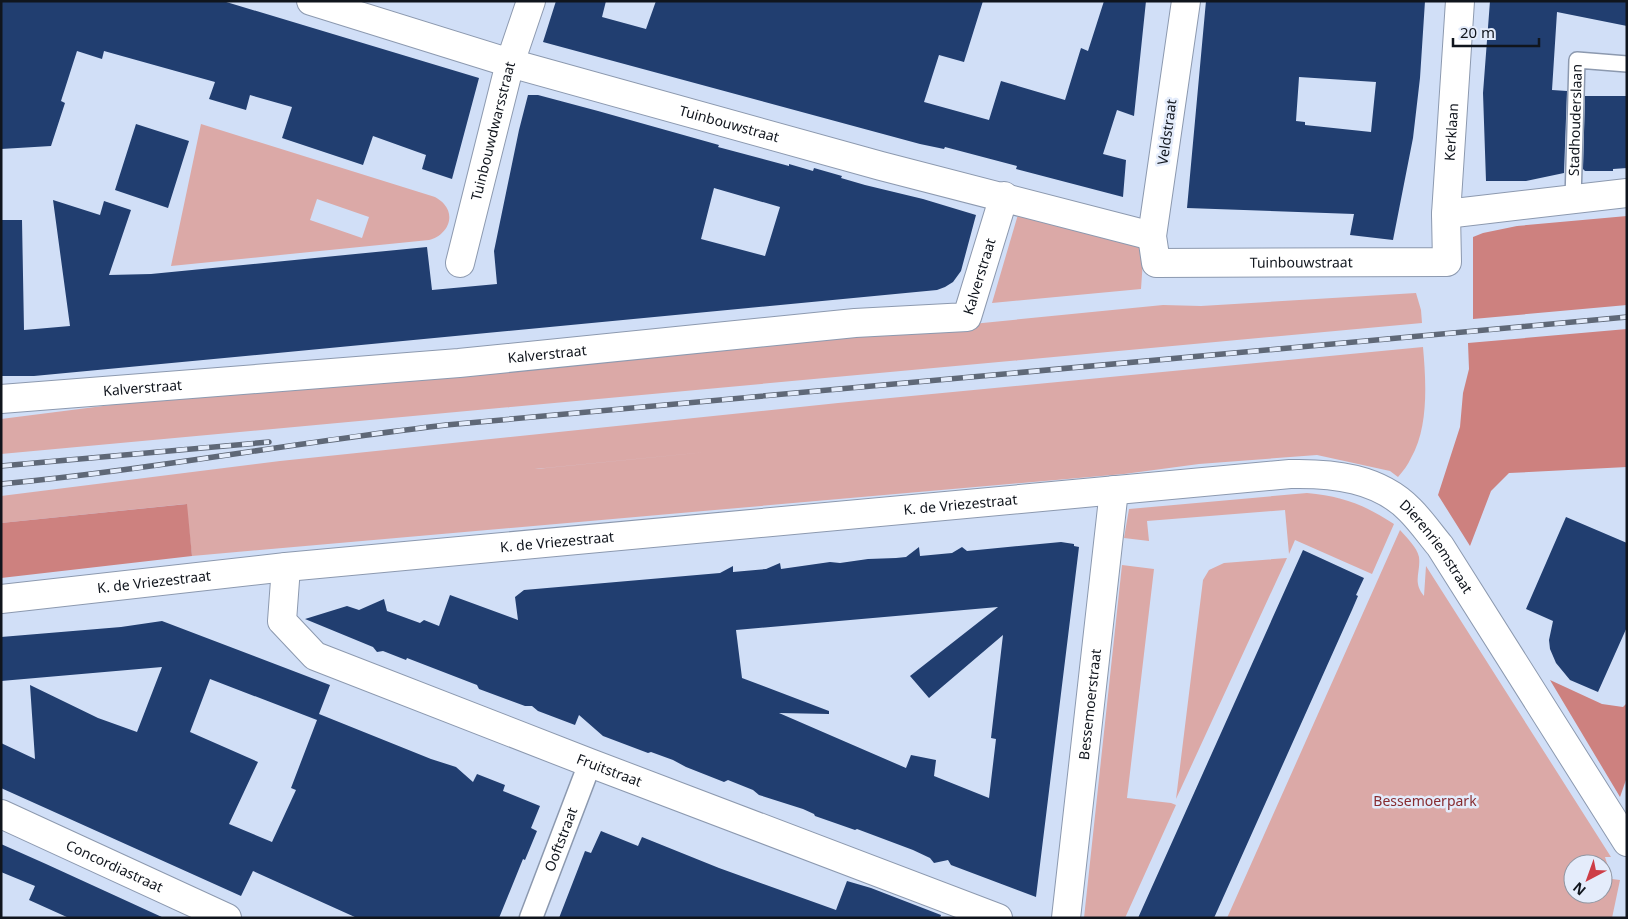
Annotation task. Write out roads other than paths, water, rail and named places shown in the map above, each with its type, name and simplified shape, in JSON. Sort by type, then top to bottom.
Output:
[{"type":"street","name":"Tuinbouwstraat","points":[[311,1],[510,63],[882,166],[1004,196],[1152,236]]},
{"type":"street","name":"Tuinbouwdwarsstraat","points":[[460,263],[510,63],[531,1]]},
{"type":"street","name":"Veldstraat","points":[[1156,263],[1152,236],[1186,1]]},
{"type":"street","name":"Kerklaan","points":[[1447,262],[1446,214],[1460,1]]},
{"type":"street","points":[[1446,214],[1627,194]]},
{"type":"street","name":"Kalverstraat","points":[[1,399],[459,363],[854,323],[967,317],[1004,196]]},
{"type":"street","name":"Tuinbouwstraat","points":[[1156,263],[1447,262]]},
{"type":"street","name":"Dierenriemstraat","points":[[1114,490],[1310,473],[1350,478],[1390,493],[1410,510],[1440,546],[1627,842]]},
{"type":"street","name":"K. de Vriezestraat","points":[[1,599],[286,567],[1114,490]]},
{"type":"street","name":"Bessemoerstraat","points":[[1066,918],[1114,490]]},
{"type":"street","name":"Fruitstraat","points":[[286,567],[282,621],[315,656],[998,918]]},
{"type":"street","name":"Ooftstraat","points":[[531,918],[590,762]]},
{"type":"street","name":"Concordiastraat","points":[[1,814],[227,918]]},
{"type":"lane","name":"Stadhouderslaan","points":[[1573,200],[1577,60],[1627,64]]},
{"type":"railway","points":[[1,484],[112,471],[446,425],[1627,317]]},
{"type":"railway","points":[[1,466],[269,442]]},
{"type":"park label","name":"Bessemoerpark","points":[[1425,801]]}]
